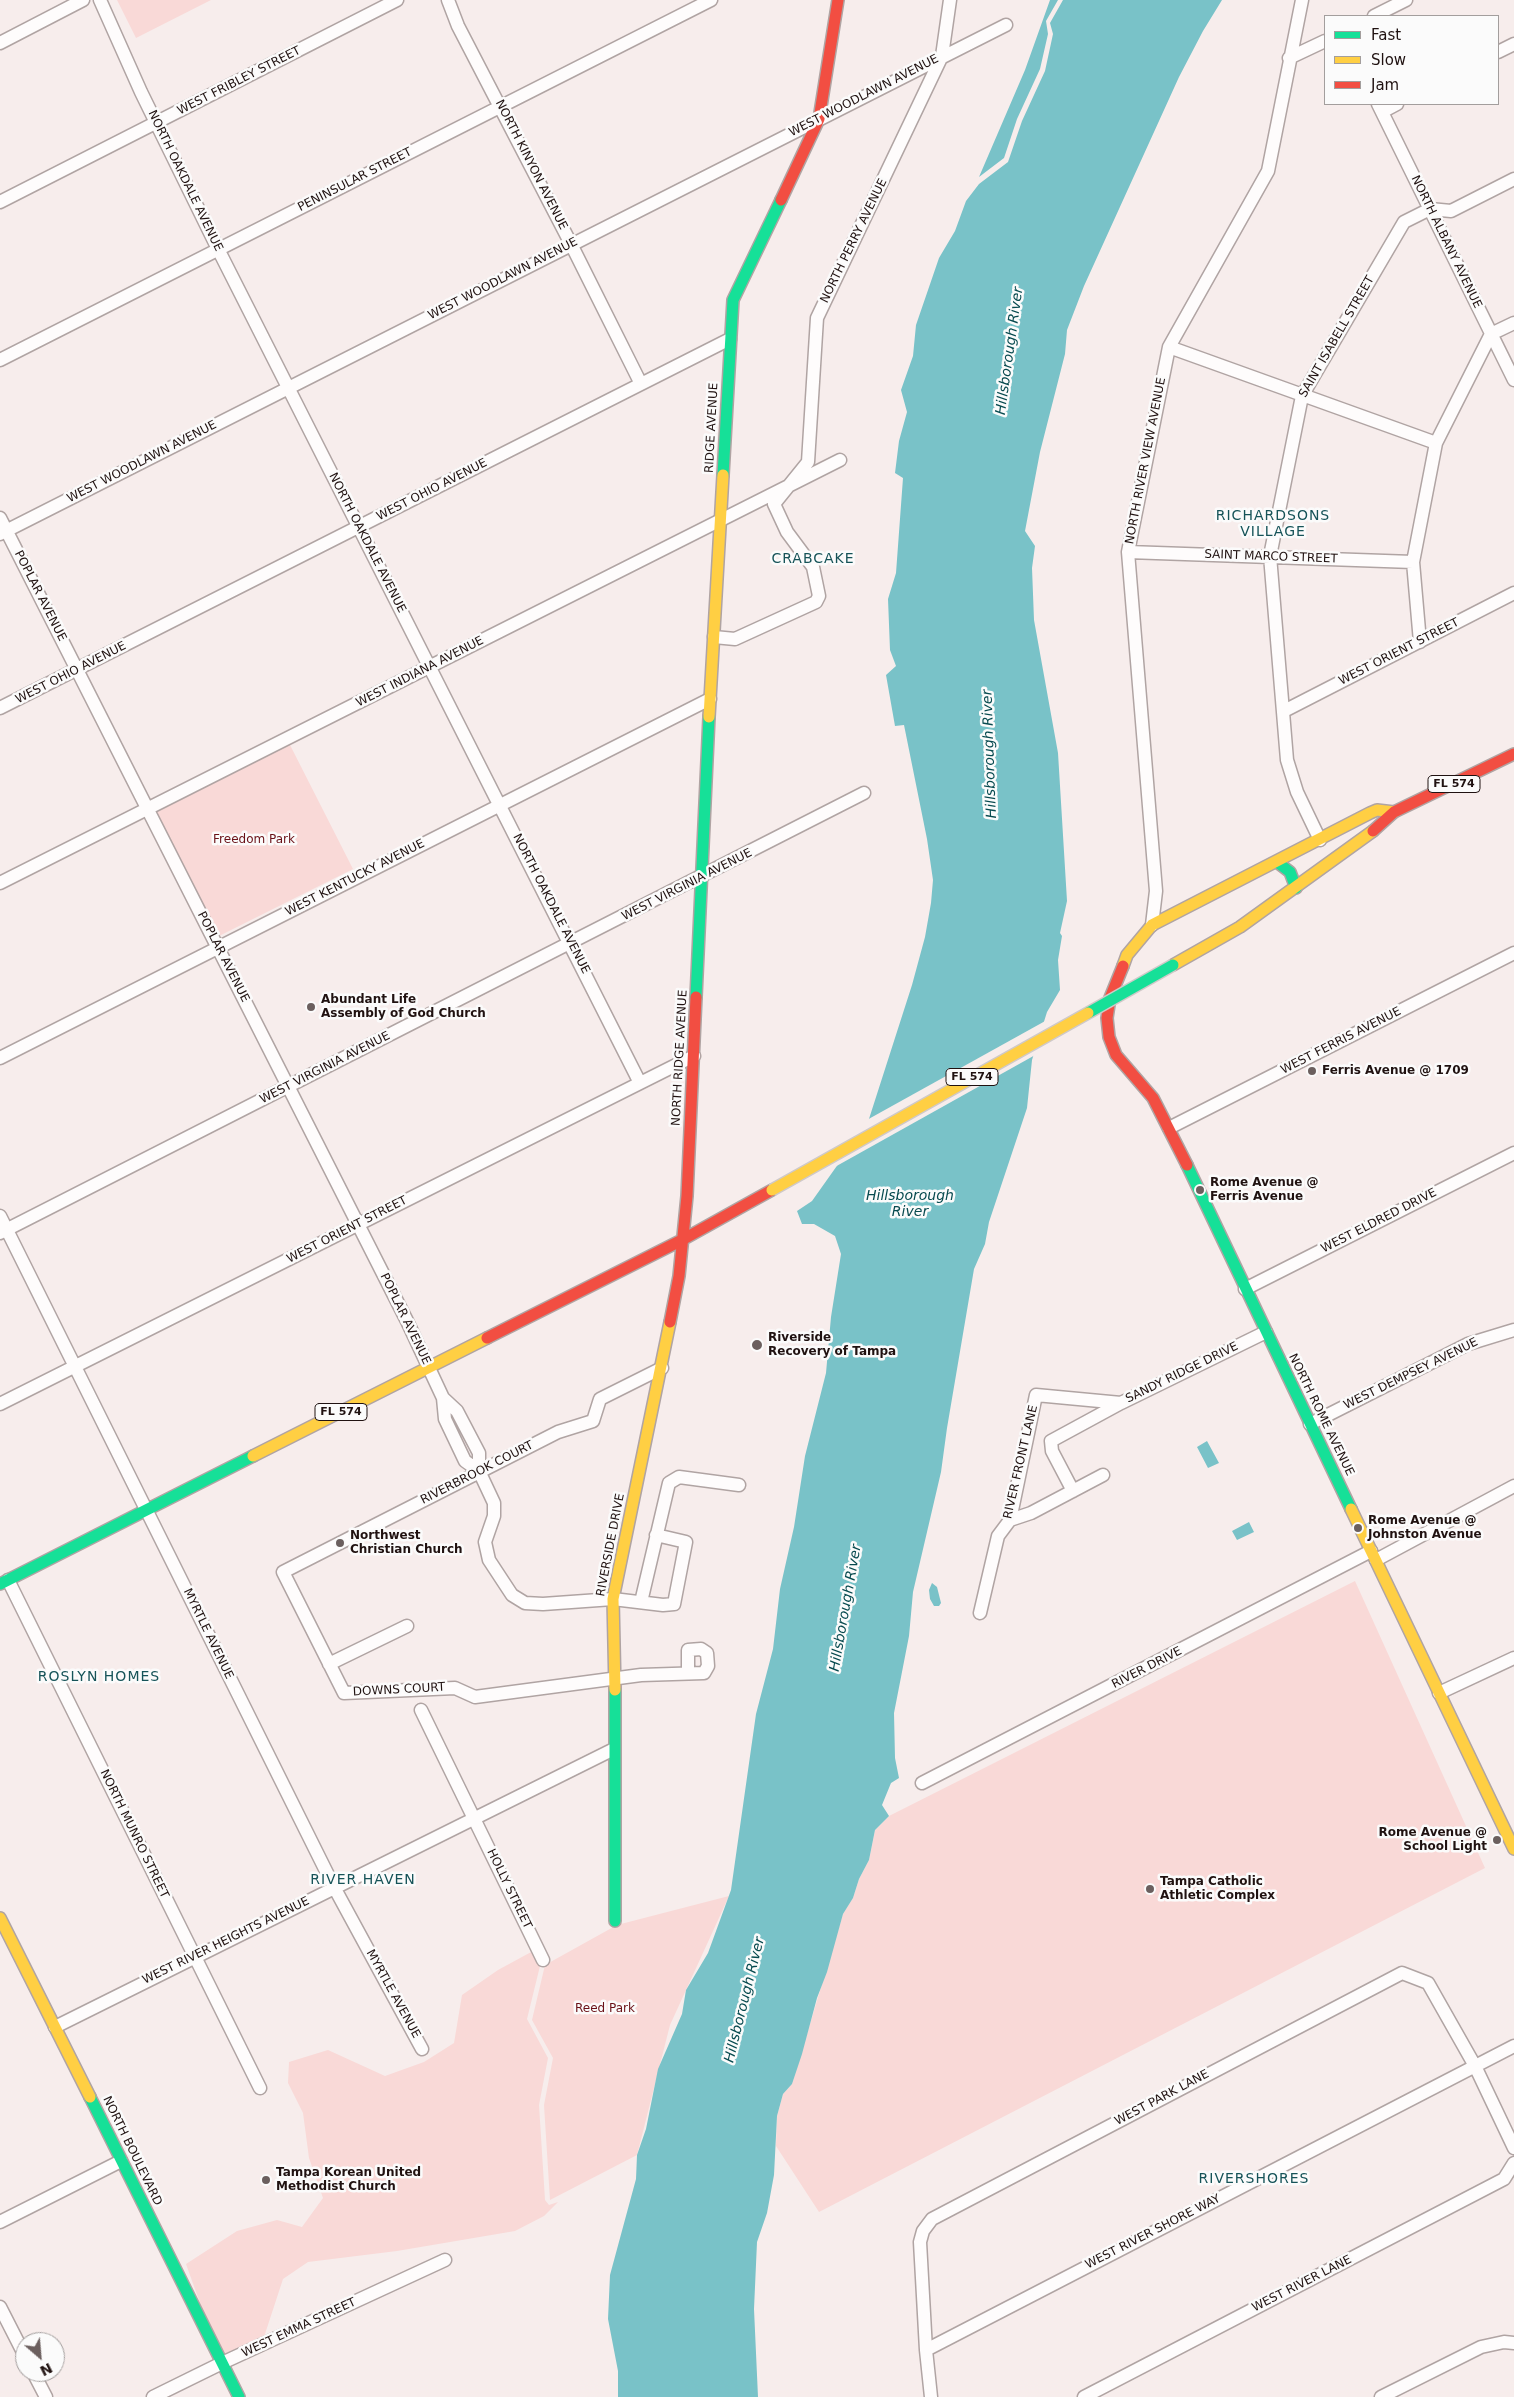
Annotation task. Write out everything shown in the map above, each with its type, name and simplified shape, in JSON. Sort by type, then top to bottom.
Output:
[{"type":"street","points":[[0,43],[83,0]]},
{"type":"street","name":"NORTH OAKDALE AVENUE","points":[[100,0],[156,123],[218,249],[640,1083]]},
{"type":"street","name":"WEST FRIBLEY STREET","points":[[0,202],[398,0]]},
{"type":"street","name":"NORTH KINYON AVENUE","points":[[448,0],[458,26],[641,384]]},
{"type":"street","name":"PENINSULAR STREET","points":[[0,360],[710,0]]},
{"type":"street","name":"RIDGE AVENUE","points":[[702,878],[710,699],[733,300],[819,119],[838,0]]},
{"type":"street","name":"NORTH PERRY AVENUE","points":[[714,637],[735,639],[816,602],[819,596],[813,567],[787,532],[774,504],[808,462],[817,318],[942,56],[950,0]]},
{"type":"street","name":"NORTH RIVER VIEW AVENUE","points":[[1152,925],[1156,891],[1128,552],[1168,347],[1268,171],[1302,0]]},
{"type":"street","points":[[1376,15],[1406,0]]},
{"type":"street","name":"WEST WOODLAWN AVENUE","points":[[3,532],[1006,25]]},
{"type":"street","points":[[1289,58],[1324,41]]},
{"type":"street","points":[[1499,52],[1514,44]]},
{"type":"street","points":[[1380,108],[1393,105]]},
{"type":"street","name":"NORTH ALBANY AVENUE","points":[[1380,108],[1514,380]]},
{"type":"street","name":"SAINT ISABELL STREET","points":[[1320,840],[1297,792],[1287,760],[1270,556],[1302,396],[1404,222],[1430,209],[1451,211],[1514,179]]},
{"type":"street","points":[[1420,642],[1413,562],[1436,444],[1492,334],[1514,323]]},
{"type":"street","name":"WEST OHIO AVENUE","points":[[0,708],[730,339]]},
{"type":"street","points":[[1168,347],[1436,444]]},
{"type":"street","name":"WEST INDIANA AVENUE","points":[[0,884],[840,460]]},
{"type":"street","name":"POPLAR AVENUE","points":[[0,518],[3,532],[77,669],[149,810],[358,1224],[443,1398],[457,1411],[479,1453],[479,1471],[494,1503],[494,1516],[486,1542],[489,1560],[512,1596],[525,1603],[543,1604],[613,1599],[674,1604],[686,1542],[656,1535]]},
{"type":"street","name":"SAINT MARCO STREET","points":[[1128,552],[1413,562]]},
{"type":"street","name":"WEST ORIENT STREET","points":[[1284,711],[1514,593]]},
{"type":"street","name":"WEST KENTUCKY AVENUE","points":[[0,1058],[710,699]]},
{"type":"street","name":"FL 574","points":[[4,1582],[682,1240],[1240,927],[1379,827],[1394,812],[1514,754]]},
{"type":"street","name":"WEST VIRGINIA AVENUE","points":[[4,1232],[864,794]]},
{"type":"street","points":[[1152,925],[1377,810],[1394,812]]},
{"type":"street","points":[[1277,862],[1290,872],[1296,888]]},
{"type":"street","name":"NORTH RIDGE AVENUE","points":[[682,1240],[687,1196],[702,878]]},
{"type":"street","name":"NORTH ROME AVENUE","points":[[1152,925],[1126,955],[1110,998],[1107,1018],[1109,1037],[1116,1056],[1143,1084],[1169,1128],[1514,1849]]},
{"type":"street","name":"WEST FERRIS AVENUE","points":[[1169,1128],[1514,953]]},
{"type":"street","name":"WEST ORIENT STREET","points":[[0,1404],[694,1056]]},
{"type":"street","name":"WEST ELDRED DRIVE","points":[[1245,1289],[1514,1153]]},
{"type":"street","name":"MYRTLE AVENUE","points":[[0,1216],[4,1232],[76,1366],[334,1887],[422,2049]]},
{"type":"street","name":"RIVERSIDE DRIVE","points":[[615,1921],[614,1749],[616,1678],[613,1599],[662,1368],[679,1276],[682,1240]]},
{"type":"street","name":"WEST DEMPSEY AVENUE","points":[[1310,1424],[1468,1344],[1514,1330]]},
{"type":"street","name":"SANDY RIDGE DRIVE","points":[[1036,1395],[1121,1403],[1266,1332]]},
{"type":"street","name":"RIVERBROOK COURT","points":[[283,1572],[558,1432],[593,1421],[600,1399],[662,1368]]},
{"type":"street","name":"RIVER FRONT LANE","points":[[980,1614],[998,1536],[1010,1520],[1036,1395]]},
{"type":"street","points":[[1073,1491],[1052,1451],[1052,1441],[1121,1403]]},
{"type":"street","points":[[1010,1520],[1031,1513],[1103,1475]]},
{"type":"street","points":[[641,1602],[669,1483],[679,1477],[739,1485]]},
{"type":"street","name":"RIVER DRIVE","points":[[922,1783],[1514,1486]]},
{"type":"street","name":"DOWNS COURT","points":[[283,1572],[344,1693],[455,1688],[475,1697],[616,1678]]},
{"type":"street","name":"NORTH MUNRO STREET","points":[[4,1582],[195,1956],[260,2088]]},
{"type":"street","points":[[329,1664],[407,1626]]},
{"type":"street","points":[[1439,1693],[1514,1658]]},
{"type":"street","points":[[616,1678],[641,1674],[688,1673]]},
{"type":"street","name":"HOLLY STREET","points":[[421,1710],[544,1960]]},
{"type":"street","name":"WEST RIVER HEIGHTS AVENUE","points":[[54,2027],[614,1749]]},
{"type":"street","name":"NORTH BOULEVARD","points":[[0,1918],[239,2397]]},
{"type":"street","name":"WEST PARK LANE","points":[[926,2350],[920,2242],[923,2232],[932,2219],[1402,1973],[1428,1983],[1475,2066]]},
{"type":"street","name":"WEST RIVER SHORE WAY","points":[[926,2350],[1514,2046]]},
{"type":"street","points":[[1475,2066],[1514,2148]]},
{"type":"street","points":[[0,2222],[121,2161]]},
{"type":"street","name":"WEST RIVER LANE","points":[[1084,2397],[1504,2179],[1514,2163]]},
{"type":"street","name":"WEST EMMA STREET","points":[[153,2397],[445,2260]]},
{"type":"street","points":[[0,2307],[15,2336]]},
{"type":"street","points":[[1381,2397],[1481,2347],[1504,2342],[1514,2343]]},
{"type":"street","points":[[926,2350],[932,2397]]},
{"type":"street","points":[[38,2382],[46,2397]]},
{"type":"green space","points":[[117,0],[211,0],[136,38]]},
{"type":"green space","name":"Freedom Park","points":[[289,743],[353,869],[219,936],[154,811]]},
{"type":"green space","name":"Tampa Catholic Athletic Complex","points":[[1355,1581],[1485,1868],[819,2212],[776,2146],[777,2116],[783,2094],[792,2084],[843,1914],[853,1898],[859,1879],[869,1860],[875,1830],[889,1816]]},
{"type":"green space","name":"Reed Park","points":[[729,1896],[670,2025],[637,2155],[550,2200],[544,2105],[553,2058],[532,2020],[545,1965],[617,1925]]},
{"type":"green space","points":[[533,1951],[540,1966],[527,2019],[548,2058],[539,2105],[545,2200],[549,2205],[558,2202],[544,2216],[515,2231],[397,2251],[308,2262],[283,2279],[264,2337],[224,2355],[205,2317],[186,2264],[237,2231],[277,2220],[302,2227],[323,2198],[309,2158],[303,2113],[288,2083],[289,2062],[328,2050],[385,2076],[424,2062],[454,2043],[462,1995],[498,1970]]},
{"type":"water","points":[[1050,0],[1058,0],[1046,21],[1048,34],[1040,69],[1017,119],[1004,158],[979,177],[1025,70]]},
{"type":"water","name":"Hillsborough River","points":[[1063,0],[1222,0],[1179,77],[1084,286],[1067,330],[1065,354],[1040,452],[1025,531],[1035,546],[1032,568],[1034,620],[1058,753],[1067,901],[1060,933],[1062,936],[1058,960],[1060,990],[1047,1012],[1032,1060],[1027,1108],[989,1222],[985,1244],[974,1269],[941,1472],[913,1592],[909,1636],[894,1713],[895,1758],[899,1778],[891,1783],[882,1805],[889,1816],[875,1830],[869,1860],[859,1879],[853,1898],[843,1914],[802,2054],[792,2084],[783,2094],[777,2116],[774,2175],[767,2213],[757,2242],[754,2309],[758,2397],[618,2397],[618,2371],[608,2319],[610,2275],[636,2179],[637,2155],[646,2129],[658,2069],[682,2014],[686,1990],[708,1953],[731,1890],[756,1714],[773,1649],[780,1589],[794,1527],[805,1456],[826,1373],[831,1317],[841,1254],[835,1236],[814,1224],[802,1224],[797,1211],[812,1201],[868,1122],[912,985],[925,937],[931,903],[933,880],[927,839],[904,725],[895,726],[886,675],[896,666],[890,650],[888,599],[896,573],[903,478],[895,473],[899,441],[907,412],[901,390],[913,356],[916,325],[939,258],[955,231],[966,201],[979,184],[1008,162],[1022,121],[1045,71],[1053,34],[1050,23]]},
{"type":"water","points":[[1207,1441],[1219,1463],[1208,1468],[1197,1447]]},
{"type":"water","points":[[1249,1522],[1254,1532],[1237,1540],[1232,1531]]},
{"type":"water","points":[[932,1583],[937,1587],[941,1603],[939,1606],[934,1606],[930,1599],[929,1590]]},
{"type":"pier","points":[[1047,1020],[1037,1054],[833,1168],[865,1121]]},
{"type":"traffic: fast","points":[[723,475],[733,300],[781,200]]},
{"type":"traffic: fast","points":[[696,997],[709,717]]},
{"type":"traffic: fast","points":[[1277,862],[1290,872],[1296,888]]},
{"type":"traffic: fast","points":[[1088,1013],[1173,965]]},
{"type":"traffic: fast","points":[[1187,1165],[1351,1509]]},
{"type":"traffic: fast","points":[[0,1584],[253,1456]]},
{"type":"traffic: fast","points":[[615,1690],[615,1921]]},
{"type":"traffic: fast","points":[[90,2097],[239,2397]]},
{"type":"traffic: slow","points":[[709,717],[723,475]]},
{"type":"traffic: slow","points":[[1123,966],[1127,955],[1152,925],[1370,813],[1377,810],[1394,812]]},
{"type":"traffic: slow","points":[[1173,965],[1240,927],[1373,831]]},
{"type":"traffic: slow","points":[[772,1190],[1088,1013]]},
{"type":"traffic: slow","points":[[615,1690],[613,1599],[670,1322]]},
{"type":"traffic: slow","points":[[253,1456],[487,1338]]},
{"type":"traffic: slow","points":[[1351,1509],[1514,1849]]},
{"type":"traffic: slow","points":[[0,1918],[90,2097]]},
{"type":"traffic: jam","points":[[781,200],[819,119],[838,0]]},
{"type":"traffic: jam","points":[[1373,831],[1394,812],[1514,754]]},
{"type":"traffic: jam","points":[[1123,966],[1110,998],[1107,1018],[1109,1037],[1116,1055],[1153,1098],[1187,1165]]},
{"type":"traffic: jam","points":[[670,1322],[679,1276],[687,1196],[696,997]]},
{"type":"traffic: jam","points":[[487,1338],[682,1240],[772,1190]]},
{"type":"place","name":"Abundant Life Assembly of God Church","points":[[311,1007]]},
{"type":"place","name":"Ferris Avenue @ 1709","points":[[1312,1071]]},
{"type":"place","name":"Rome Avenue @ Ferris Avenue","points":[[1200,1190]]},
{"type":"place","name":"Riverside Recovery of Tampa","points":[[757,1345]]},
{"type":"place","name":"Rome Avenue @ Johnston Avenue","points":[[1358,1528]]},
{"type":"place","name":"Northwest Christian Church","points":[[340,1543]]},
{"type":"place","name":"Rome Avenue @ School Light","points":[[1497,1840]]},
{"type":"place","name":"Tampa Catholic Athletic Complex","points":[[1150,1889]]},
{"type":"place","name":"Tampa Korean United Methodist Church","points":[[266,2180]]},
{"type":"district","name":"RICHARDSONS VILLAGE","points":[[1273,524]]},
{"type":"district","name":"CRABCAKE","points":[[813,559]]},
{"type":"district","name":"ROSLYN HOMES","points":[[99,1677]]},
{"type":"district","name":"RIVER HAVEN","points":[[363,1880]]},
{"type":"district","name":"RIVERSHORES","points":[[1254,2179]]}]
